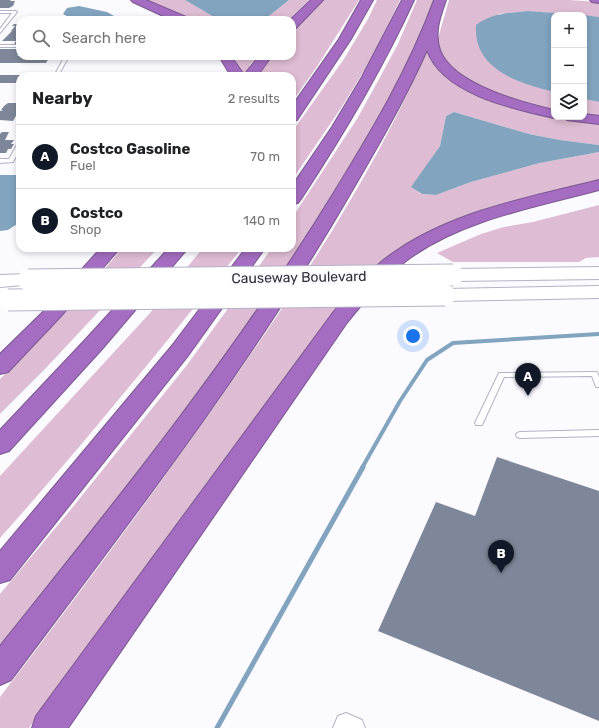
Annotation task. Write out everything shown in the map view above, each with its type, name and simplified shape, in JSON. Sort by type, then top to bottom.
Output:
[{"type":"highway","points":[[137,0],[173,16]]},
{"type":"highway","points":[[296,21],[317,0]]},
{"type":"highway","points":[[296,111],[345,39],[367,0]]},
{"type":"highway","points":[[296,193],[326,150],[357,99],[381,56],[408,0]]},
{"type":"highway","points":[[0,670],[160,462],[263,318],[325,225],[393,107],[432,27],[440,0]]},
{"type":"highway","points":[[432,27],[432,45],[436,56],[454,76],[477,90],[529,108],[551,113]]},
{"type":"highway","points":[[228,60],[235,72]]},
{"type":"highway","points":[[253,72],[263,60]]},
{"type":"highway","points":[[587,119],[599,120]]},
{"type":"highway","points":[[48,728],[339,320],[371,282],[406,253],[460,225],[500,212],[599,185]]},
{"type":"highway","points":[[0,368],[54,312],[107,252]]},
{"type":"highway","points":[[0,445],[94,344],[175,252]]},
{"type":"highway","points":[[0,571],[179,352],[253,252]]},
{"type":"main road","name":"Causeway Boulevard","points":[[0,281],[599,273]]},
{"type":"main road","name":"Causeway Boulevard","points":[[4,300],[599,292]]},
{"type":"street","points":[[344,728],[346,724],[354,728]]},
{"type":"lane","points":[[0,12],[15,12],[0,32]]},
{"type":"lane","points":[[0,46],[16,46]]},
{"type":"lane","points":[[58,72],[65,60]]},
{"type":"lane","points":[[0,161],[11,161],[16,152]]},
{"type":"lane","points":[[479,423],[502,374],[594,374],[599,385]]},
{"type":"lane","points":[[520,435],[599,433]]},
{"type":"shaded area","points":[[145,0],[185,0],[212,16],[180,16]]},
{"type":"shaded area","points":[[289,0],[309,0],[292,16],[269,16]]},
{"type":"shaded area","points":[[323,0],[359,0],[318,65],[296,96],[296,72],[243,72],[235,60],[254,60],[249,66],[264,68],[271,60],[296,60],[296,29]]},
{"type":"shaded area","points":[[377,0],[400,0],[372,58],[341,108],[296,174],[296,126],[344,59],[368,19]]},
{"type":"shaded area","points":[[417,0],[433,0],[403,75],[365,147],[344,182],[207,385],[0,657],[0,594],[68,513],[187,365],[269,252],[296,252],[296,212],[357,119],[398,44]]},
{"type":"shaded area","points":[[449,0],[569,0],[599,2],[599,17],[587,16],[587,12],[551,13],[528,11],[498,14],[519,81],[551,91],[551,111],[484,91],[446,65],[437,42]]},
{"type":"shaded area","points":[[427,50],[429,50],[451,77],[551,116],[551,120],[581,120],[599,122],[599,145],[529,134],[454,112],[446,116],[440,146],[412,187],[421,194],[436,195],[471,182],[540,163],[599,152],[599,180],[484,210],[456,220],[409,243],[362,274],[207,482],[29,728],[0,728],[0,697],[152,494],[211,412],[292,293],[342,215],[387,134]]},
{"type":"shaded area","points":[[587,100],[599,102],[599,118],[587,117]]},
{"type":"shaded area","points":[[599,205],[599,257],[586,258],[579,262],[453,262],[437,253],[481,234],[504,227],[533,222]]},
{"type":"shaded area","points":[[119,252],[154,252],[45,369],[0,414],[0,379],[78,299]]},
{"type":"shaded area","points":[[200,252],[239,252],[93,431],[0,538],[0,476],[150,313]]},
{"type":"water","points":[[185,0],[289,0],[269,16],[212,16]]},
{"type":"water","points":[[79,6],[107,12],[114,16],[67,16],[63,14],[67,8]]},
{"type":"water","points":[[528,11],[551,13],[551,91],[513,79],[490,64],[482,53],[477,40],[476,25],[488,18],[507,13]]},
{"type":"water","points":[[587,15],[599,17],[599,102],[587,100]]},
{"type":"water","points":[[454,112],[529,134],[599,145],[599,152],[540,163],[471,182],[436,195],[422,194],[411,187],[440,146],[446,116]]},
{"type":"water","points":[[0,175],[16,175],[16,225],[8,230],[0,231]]},
{"type":"building","points":[[0,0],[15,1],[13,6],[9,8],[0,8]]},
{"type":"building","points":[[16,24],[16,41],[2,41],[15,26],[12,26]]},
{"type":"building","points":[[0,49],[16,49],[16,60],[48,60],[46,63],[0,63]]},
{"type":"building","points":[[0,75],[16,75],[16,83],[0,83]]},
{"type":"building","points":[[8,103],[16,103],[16,116],[13,121],[0,120],[0,111],[3,111],[1,110]]},
{"type":"building","points":[[2,132],[9,132],[5,140],[14,140],[11,144],[14,144],[11,149],[8,149],[6,153],[0,153],[0,134]]},
{"type":"building","points":[[497,457],[599,491],[599,721],[378,631],[436,502],[475,516]]},
{"type":"waterway","points":[[362,468],[400,401],[427,360],[453,343],[599,334]]},
{"type":"waterway","points":[[217,728],[363,467]]},
{"type":"place","name":"Costco Gasoline","points":[[528,396]]},
{"type":"place","name":"Costco","points":[[501,573]]}]
